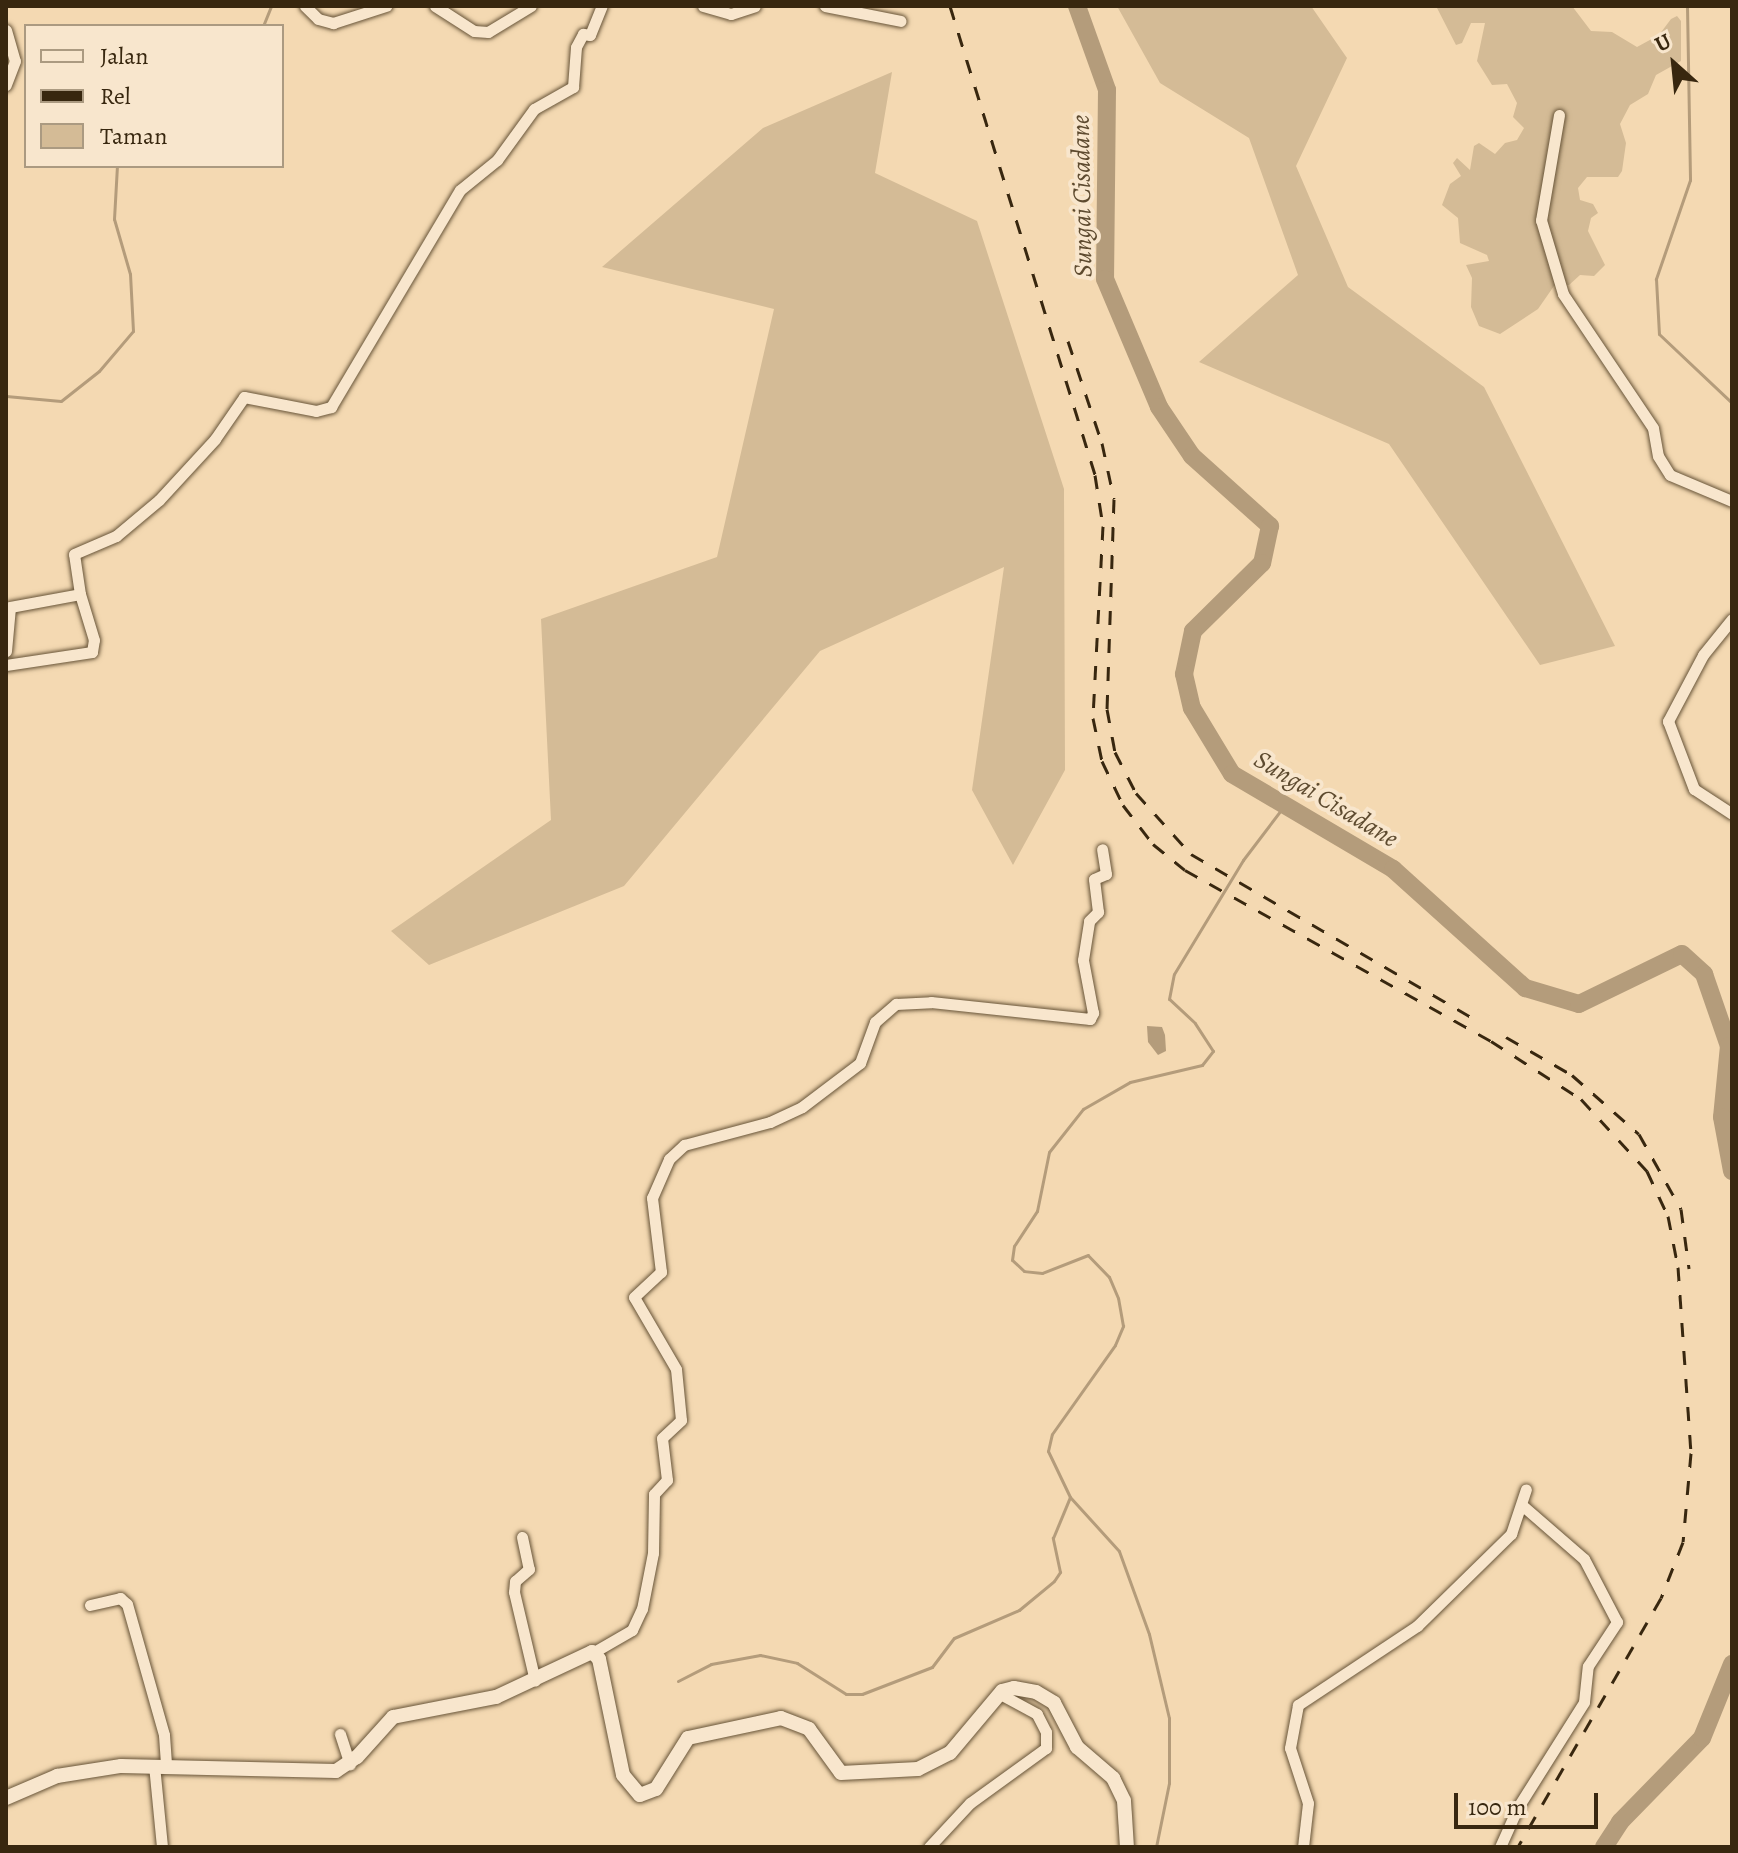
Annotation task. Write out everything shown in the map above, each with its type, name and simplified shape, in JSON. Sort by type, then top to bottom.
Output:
[{"type":"street","points":[[305,6],[318,19],[333,23],[386,6]]},
{"type":"street","points":[[435,6],[474,31],[488,32],[531,6]]},
{"type":"street","points":[[6,665],[92,652],[94,640],[80,594],[74,554],[116,536],[159,500],[208,447],[244,397],[316,411],[331,407],[460,190],[497,160],[534,109],[573,87],[576,47],[583,34],[590,35],[602,6]]},
{"type":"street","points":[[703,6],[727,14],[755,6]]},
{"type":"street","points":[[825,6],[901,21]]},
{"type":"street","points":[[6,30],[15,61],[6,85]]},
{"type":"street","points":[[1559,115],[1541,220],[1563,294],[1653,428],[1658,456],[1670,475],[1732,501]]},
{"type":"street","points":[[6,651],[8,608],[80,594]]},
{"type":"street","points":[[1732,619],[1703,655],[1668,721],[1694,789],[1732,814]]},
{"type":"street","points":[[6,1798],[76,1772],[160,1765],[311,1773],[350,1764],[393,1717],[487,1700],[535,1681],[632,1630],[642,1609],[653,1553],[654,1496],[667,1482],[662,1438],[681,1420],[676,1369],[634,1297],[661,1272],[652,1198],[669,1159],[684,1145],[770,1122],[802,1107],[860,1063],[875,1022],[896,1004],[931,1002],[1090,1019],[1093,1013],[1083,960],[1089,921],[1098,912],[1094,879],[1106,874],[1102,849]]},
{"type":"street","points":[[1303,1847],[1308,1803],[1290,1748],[1298,1705],[1417,1626],[1511,1534],[1523,1506],[1526,1489]]},
{"type":"street","points":[[1500,1847],[1518,1807],[1584,1702],[1588,1666],[1617,1622],[1584,1559],[1523,1506]]},
{"type":"street","points":[[522,1537],[529,1569],[515,1581],[514,1592],[535,1681]]},
{"type":"street","points":[[90,1605],[120,1598],[127,1604],[164,1735],[160,1765],[162,1847]]},
{"type":"street","points":[[594,1652],[623,1775],[640,1795],[656,1789],[688,1738],[781,1718],[806,1725],[841,1773],[918,1769],[958,1747],[1000,1694],[1009,1688],[1029,1690],[1057,1707],[1077,1747],[1110,1774],[1122,1795],[1127,1847]]},
{"type":"street","points":[[929,1847],[970,1803],[1046,1748],[1046,1732],[1037,1714],[1000,1694]]},
{"type":"street","points":[[340,1734],[350,1764]]},
{"type":"green space","points":[[1117,6],[1311,6],[1347,58],[1296,166],[1348,287],[1484,387],[1615,646],[1540,665],[1389,444],[1199,362],[1298,275],[1249,138],[1160,83]]},
{"type":"green space","points":[[1436,6],[1572,6],[1591,31],[1612,32],[1637,47],[1659,35],[1671,19],[1677,16],[1681,21],[1681,61],[1656,75],[1648,94],[1630,105],[1620,124],[1626,143],[1622,171],[1618,177],[1587,177],[1578,188],[1580,200],[1593,204],[1598,213],[1591,218],[1588,231],[1605,265],[1594,276],[1580,275],[1569,285],[1554,286],[1538,309],[1500,334],[1479,326],[1471,307],[1472,278],[1466,265],[1489,261],[1487,255],[1460,243],[1458,218],[1442,205],[1450,184],[1461,176],[1453,163],[1457,158],[1470,170],[1474,146],[1479,143],[1495,154],[1505,143],[1517,140],[1524,128],[1513,117],[1517,103],[1507,84],[1492,85],[1477,61],[1485,23],[1471,23],[1462,43],[1456,45]]},
{"type":"green space","points":[[892,72],[875,173],[977,221],[1064,489],[1065,770],[1013,865],[972,790],[1004,567],[820,651],[624,886],[429,965],[391,931],[551,820],[541,619],[717,557],[774,309],[602,267],[763,128]]},
{"type":"shaded area","points":[[1147,1026],[1162,1027],[1166,1051],[1158,1055],[1148,1042]]},
{"type":"waterway","points":[[264,24],[271,6]]},
{"type":"waterway","name":"Sungai Cisadane","points":[[1077,6],[1107,90],[1105,279],[1159,407],[1192,456],[1270,526],[1262,563],[1193,631],[1184,674],[1192,708],[1232,774],[1393,869],[1525,988],[1579,1004],[1682,954],[1704,974],[1729,1046],[1722,1117],[1732,1171]]},
{"type":"waterway","points":[[1687,6],[1690,180],[1656,279],[1659,334],[1732,403]]},
{"type":"waterway","points":[[6,396],[61,401],[99,371],[133,331],[130,274],[114,219],[117,168]]},
{"type":"waterway","points":[[1156,1847],[1169,1783],[1169,1718],[1149,1634],[1119,1551],[1070,1497],[1048,1451],[1052,1434],[1115,1345],[1123,1326],[1118,1298],[1109,1277],[1088,1255],[1042,1273],[1024,1271],[1012,1260],[1014,1246],[1037,1211],[1049,1152],[1083,1109],[1130,1082],[1202,1065],[1213,1051],[1195,1023],[1169,999],[1174,974],[1243,860],[1284,806]]},
{"type":"waterway","points":[[678,1681],[711,1664],[760,1655],[797,1663],[846,1694],[862,1694],[932,1667],[954,1638],[1019,1610],[1054,1581],[1060,1572],[1053,1538],[1070,1497]]},
{"type":"waterway","name":"Sungai Cisadane","points":[[1604,1847],[1620,1822],[1702,1738],[1732,1664]]},
{"type":"railway","points":[[950,6],[1095,475],[1103,526],[1093,718],[1102,761],[1123,805],[1153,844],[1185,870],[1491,1041],[1581,1099],[1647,1171],[1668,1216],[1678,1267],[1691,1453],[1683,1542],[1661,1598],[1518,1847]]},
{"type":"railway","points":[[1068,341],[1102,443],[1114,499],[1107,709],[1115,752],[1136,793],[1191,854],[1471,1017]]},
{"type":"railway","points":[[1506,1037],[1572,1075],[1639,1134],[1681,1209],[1689,1268]]}]
